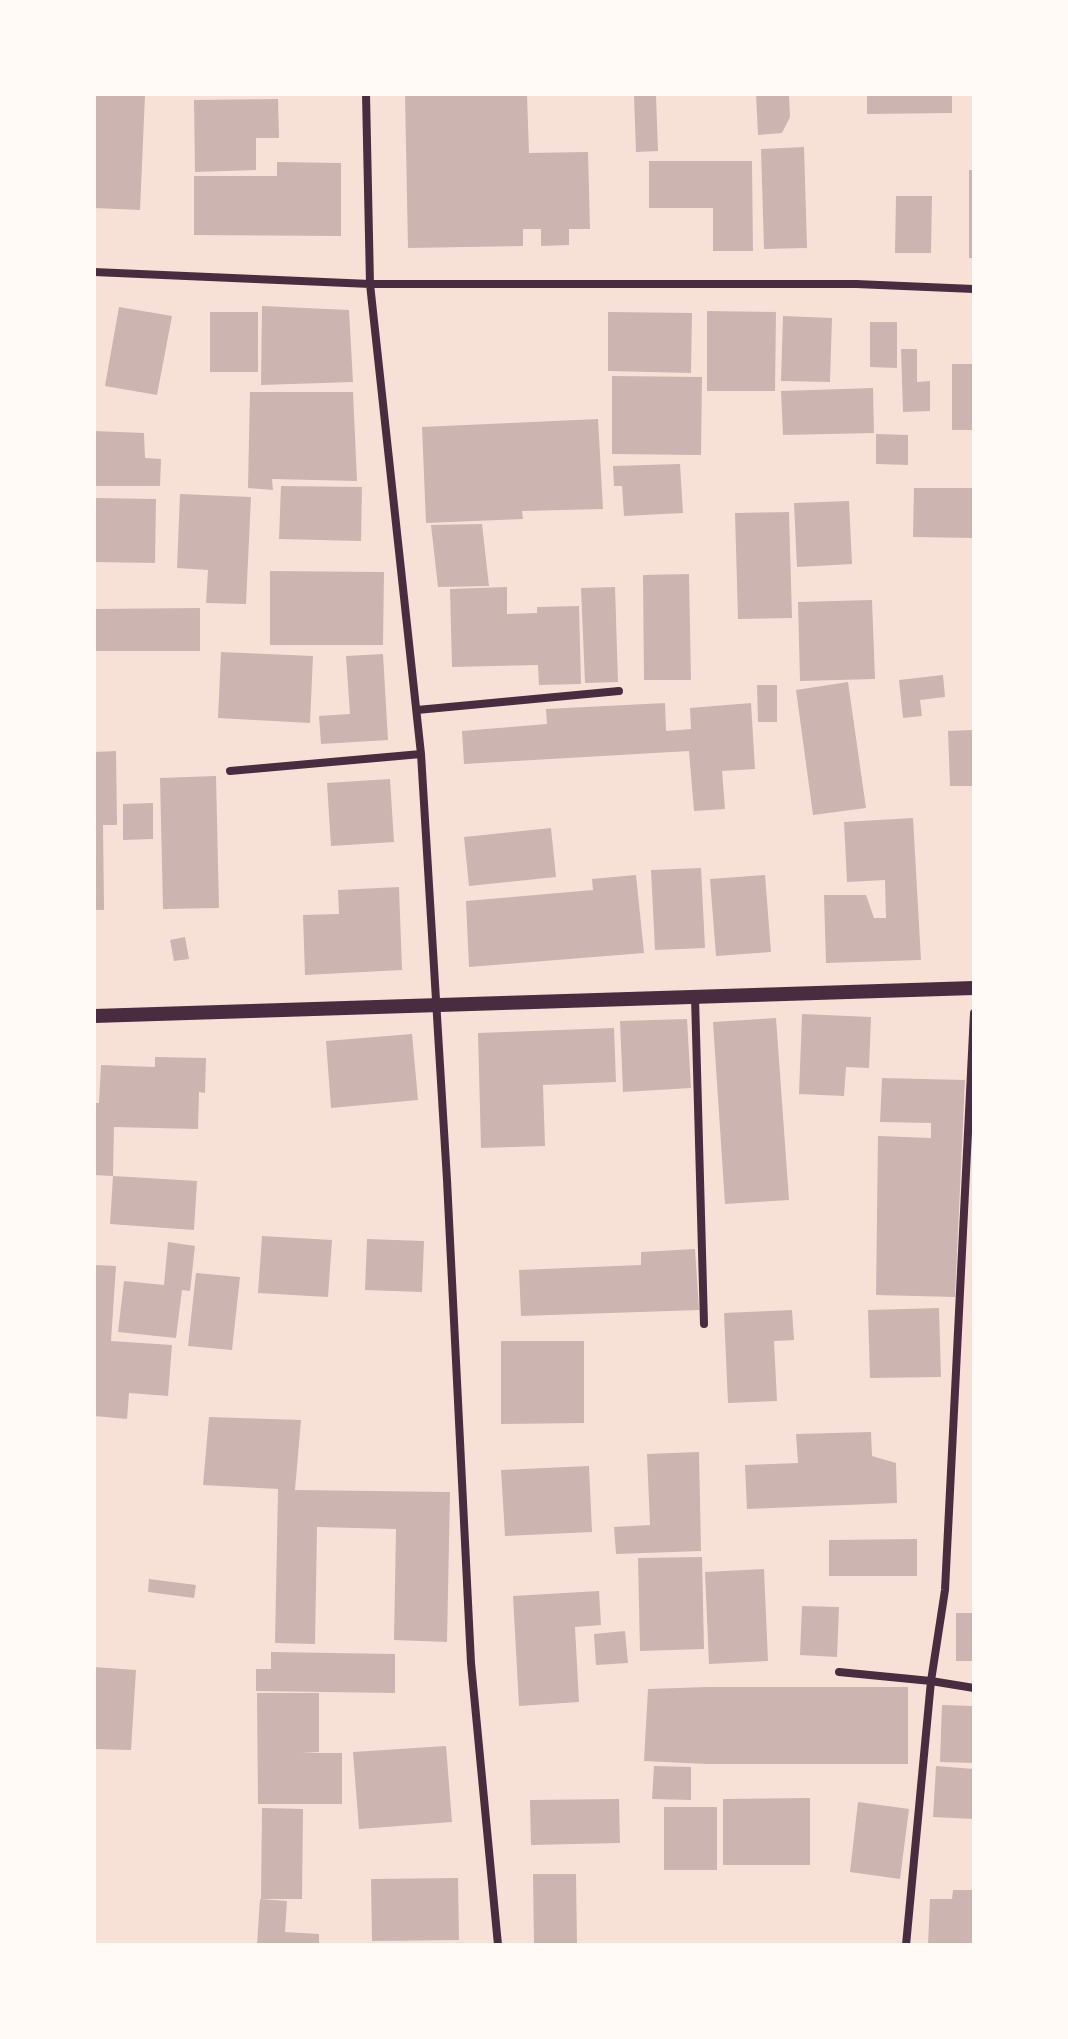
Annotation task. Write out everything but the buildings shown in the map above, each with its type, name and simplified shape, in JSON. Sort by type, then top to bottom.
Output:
[{"type":"street","points":[[366,94],[370,284],[421,754],[447,1180],[471,1663],[498,1945]]},
{"type":"street","points":[[94,272],[370,284],[856,284],[974,289]]},
{"type":"street","points":[[417,710],[619,691]]},
{"type":"street","points":[[230,771],[421,754]]},
{"type":"street","points":[[94,1016],[974,988]]},
{"type":"street","points":[[695,997],[704,1324]]},
{"type":"street","points":[[906,1945],[931,1681],[945,1590],[974,1013]]},
{"type":"street","points":[[839,1672],[974,1688]]}]
